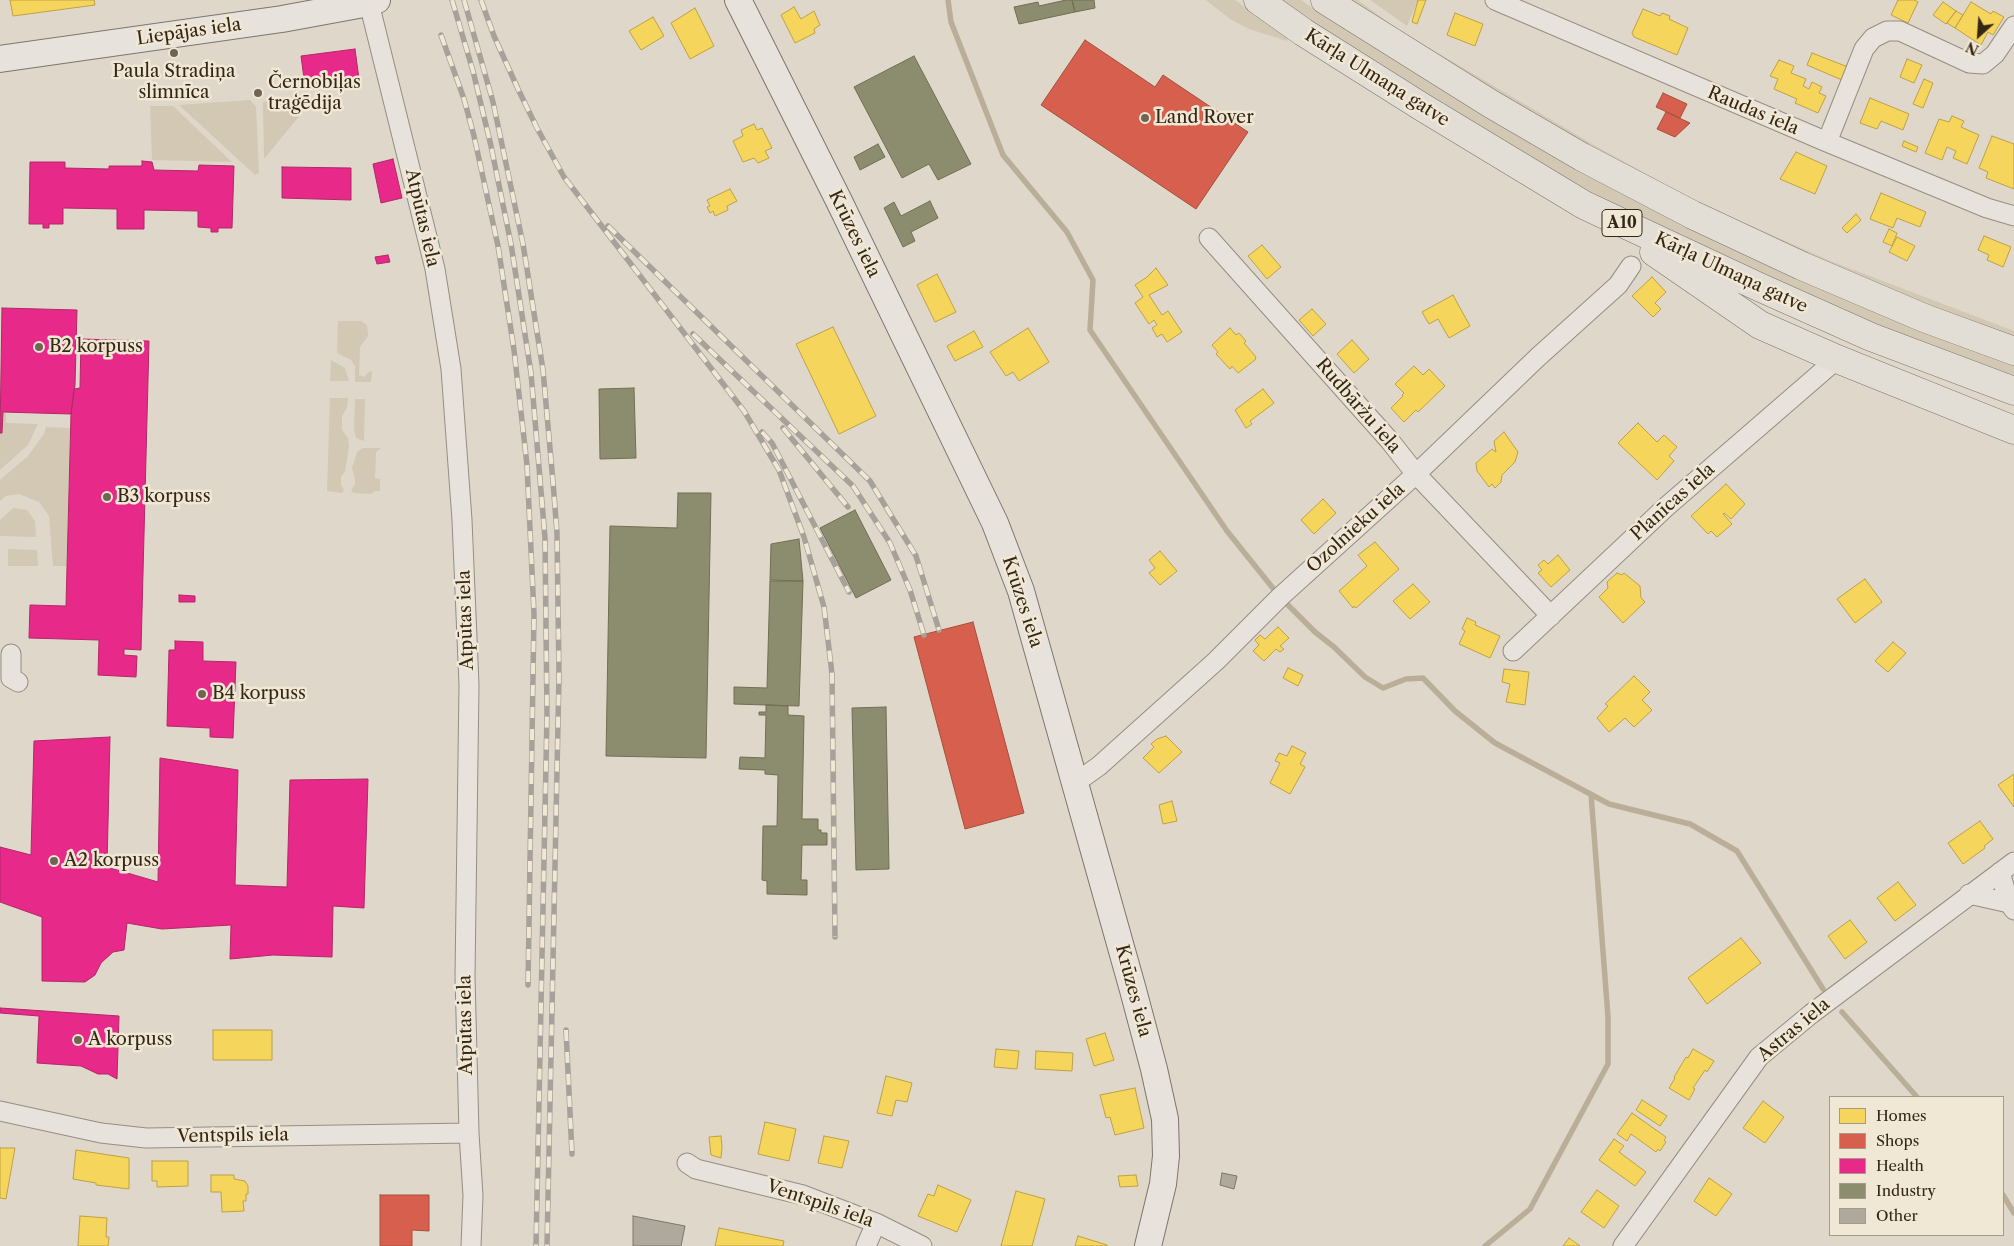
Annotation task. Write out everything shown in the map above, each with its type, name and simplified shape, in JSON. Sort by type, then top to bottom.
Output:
[{"type":"highway","name":"Kārļa Ulmaņa gatve","points":[[1258,0],[1303,32],[1422,107],[1584,205],[1871,337],[2014,391]]},
{"type":"highway","name":"Kārļa Ulmaņa gatve","points":[[1325,0],[1491,104],[1582,157],[1693,215],[1802,266],[1924,318],[2014,351]]},
{"type":"highway","points":[[1584,205],[1760,325],[1837,360],[2014,430]]},
{"type":"street","name":"Krūzes iela","points":[[738,0],[839,201],[995,524],[1021,591],[1154,1069],[1164,1119],[1166,1156],[1163,1184],[1148,1246]]},
{"type":"street","name":"Raudas iela","points":[[1495,0],[1827,142],[1987,208],[2014,216]]},
{"type":"street","name":"Liepājas iela","points":[[0,59],[272,20],[373,2]]},
{"type":"street","name":"Atpūtas iela","points":[[373,2],[435,269],[451,369],[462,520],[469,685],[465,976],[469,1133],[473,1196],[471,1246]]},
{"type":"street","points":[[1827,142],[1864,49],[1873,38],[1887,31],[1900,31],[1969,63],[1983,64],[1995,54],[2014,26]]},
{"type":"street","name":"Rudbāržu iela","points":[[1209,238],[1390,441],[1416,474],[1551,616]]},
{"type":"street","name":"Ozolnieku iela","points":[[1075,783],[1099,766],[1216,661],[1280,597],[1416,474],[1538,357],[1618,286],[1631,266]]},
{"type":"street","name":"Planīcas iela","points":[[1513,651],[1688,488],[1837,360]]},
{"type":"street","points":[[10,654],[11,678],[18,682]]},
{"type":"street","points":[[1969,894],[2011,907],[2007,867]]},
{"type":"street","name":"Astras iela","points":[[1623,1246],[1759,1057],[1811,1014],[2007,867]]},
{"type":"street","name":"Ventspils iela","points":[[0,1111],[101,1133],[146,1138],[469,1133]]},
{"type":"street","name":"Ventspils iela","points":[[687,1163],[705,1172],[803,1195],[876,1223],[922,1246]]},
{"type":"street","points":[[866,1246],[876,1223]]},
{"type":"shaded area","points":[[1206,0],[1235,0],[1288,38],[1287,41],[1249,29],[1230,19]]},
{"type":"shaded area","points":[[1277,0],[1301,0],[1320,13],[2014,364],[2014,378],[1837,309],[1613,204],[1496,140]]},
{"type":"shaded area","points":[[1347,0],[1358,0],[1399,30],[1594,145],[1697,202],[1833,262],[2014,331],[2014,338],[1818,262],[1695,204],[1525,111]]},
{"type":"shaded area","points":[[1370,0],[1418,0],[1407,26]]},
{"type":"shaded area","points":[[311,97],[310,103],[264,159],[263,103],[270,99]]},
{"type":"shaded area","points":[[250,100],[256,107],[259,173],[255,175],[179,105]]},
{"type":"shaded area","points":[[150,106],[173,106],[232,162],[152,160]]},
{"type":"shaded area","points":[[338,321],[361,321],[367,325],[368,336],[360,347],[359,375],[364,377],[370,371],[372,372],[371,382],[355,382],[355,366],[351,360],[337,353]]},
{"type":"shaded area","points":[[331,360],[345,368],[349,381],[330,381]]},
{"type":"shaded area","points":[[330,398],[348,398],[347,408],[342,416],[342,430],[348,438],[349,447],[345,471],[341,477],[341,484],[344,490],[342,493],[327,491]]},
{"type":"shaded area","points":[[355,399],[365,399],[364,441],[356,438],[354,429]]},
{"type":"shaded area","points":[[0,413],[6,413],[6,423],[38,424],[28,445],[0,470]]},
{"type":"shaded area","points":[[46,427],[70,428],[67,566],[53,566],[49,516],[39,502],[19,494],[6,496],[0,501],[0,480],[28,456],[44,434]]},
{"type":"shaded area","points":[[363,448],[381,448],[376,452],[375,478],[380,479],[380,491],[375,491],[371,494],[354,493],[351,491],[355,484],[352,468],[357,452]]},
{"type":"shaded area","points":[[13,508],[27,510],[35,521],[36,537],[0,536],[0,520]]},
{"type":"shaded area","points":[[8,549],[37,550],[38,566],[8,566]]},
{"type":"building: Homes","points":[[10,0],[94,0],[95,5],[13,16]]},
{"type":"building: Homes","points":[[1418,0],[1426,0],[1417,24],[1412,22]]},
{"type":"building: Homes","points":[[1898,0],[1914,0],[1918,2],[1908,23],[1891,15]]},
{"type":"building: Homes","points":[[1943,2],[1956,11],[1946,24],[1933,15]]},
{"type":"building: Homes","points":[[1971,2],[1991,14],[1993,11],[2004,17],[1993,35],[1988,32],[1981,45],[1955,28]]},
{"type":"building: Homes","points":[[794,7],[801,19],[814,11],[820,25],[814,29],[815,33],[795,43],[781,15]]},
{"type":"building: Homes","points":[[695,8],[714,46],[690,59],[671,23]]},
{"type":"building: Homes","points":[[1643,9],[1660,16],[1662,13],[1670,16],[1669,19],[1688,28],[1677,55],[1634,37],[1632,33]]},
{"type":"building: Homes","points":[[1956,11],[1963,15],[1955,28],[1947,23]]},
{"type":"building: Homes","points":[[1455,13],[1483,24],[1475,46],[1447,35]]},
{"type":"building: Homes","points":[[653,17],[664,36],[641,50],[629,31]]},
{"type":"building: Homes","points":[[1812,53],[1848,67],[1842,80],[1807,65]]},
{"type":"building: Homes","points":[[1907,59],[1922,65],[1914,83],[1900,77]]},
{"type":"building: Homes","points":[[1779,60],[1794,66],[1791,73],[1806,79],[1803,86],[1809,89],[1812,82],[1822,87],[1819,93],[1826,96],[1818,113],[1795,103],[1797,99],[1774,89],[1778,79],[1770,76]]},
{"type":"building: Homes","points":[[1924,79],[1933,83],[1923,108],[1913,104]]},
{"type":"building: Homes","points":[[1870,98],[1909,114],[1903,130],[1881,121],[1877,129],[1860,123]]},
{"type":"building: Homes","points":[[1952,116],[1964,121],[1961,127],[1979,135],[1967,164],[1953,158],[1956,151],[1947,147],[1942,160],[1925,153],[1939,119],[1949,122]]},
{"type":"building: Homes","points":[[754,124],[757,130],[762,128],[772,148],[765,151],[769,158],[758,163],[754,158],[743,162],[733,141],[743,136],[741,130]]},
{"type":"building: Homes","points":[[1992,136],[2014,144],[2014,189],[1986,178],[1988,172],[1979,168]]},
{"type":"building: Homes","points":[[1904,141],[1918,147],[1916,152],[1902,146]]},
{"type":"building: Homes","points":[[1796,152],[1827,166],[1815,194],[1780,179]]},
{"type":"building: Homes","points":[[730,189],[737,201],[727,206],[728,210],[715,216],[713,211],[710,213],[707,207],[710,206],[707,200]]},
{"type":"building: Homes","points":[[1881,193],[1926,212],[1920,227],[1897,218],[1893,228],[1870,219]]},
{"type":"building: Homes","points":[[1856,214],[1861,220],[1847,233],[1842,228]]},
{"type":"building: Homes","points":[[1889,229],[1897,233],[1892,246],[1883,242]]},
{"type":"building: Homes","points":[[1984,236],[2011,247],[2003,267],[1987,260],[1989,255],[1978,250]]},
{"type":"building: Homes","points":[[1897,237],[1915,246],[1907,261],[1889,252]]},
{"type":"building: Homes","points":[[1262,245],[1281,267],[1267,279],[1248,256]]},
{"type":"building: Homes","points":[[1156,268],[1168,285],[1149,295],[1162,315],[1168,311],[1182,332],[1167,342],[1162,334],[1157,337],[1152,328],[1157,325],[1154,320],[1149,324],[1135,303],[1143,297],[1135,285]]},
{"type":"building: Homes","points":[[937,274],[956,312],[935,322],[917,285]]},
{"type":"building: Homes","points":[[1652,277],[1666,292],[1655,303],[1661,309],[1653,317],[1632,296]]},
{"type":"building: Homes","points":[[1453,295],[1470,326],[1449,338],[1438,319],[1429,324],[1422,312]]},
{"type":"building: Homes","points":[[1312,309],[1326,324],[1313,336],[1299,320]]},
{"type":"building: Homes","points":[[833,327],[876,416],[839,434],[796,344]]},
{"type":"building: Homes","points":[[1028,328],[1049,362],[1019,381],[1013,372],[1006,376],[990,352]]},
{"type":"building: Homes","points":[[1230,328],[1236,335],[1239,333],[1246,341],[1244,343],[1256,357],[1255,360],[1238,373],[1232,366],[1230,369],[1216,354],[1218,352],[1212,345]]},
{"type":"building: Homes","points":[[974,331],[983,347],[955,361],[947,346]]},
{"type":"building: Homes","points":[[1352,340],[1369,359],[1354,373],[1337,354]]},
{"type":"building: Homes","points":[[1414,366],[1423,375],[1429,369],[1445,386],[1418,412],[1416,410],[1404,422],[1391,408],[1404,393],[1395,384]]},
{"type":"building: Homes","points":[[1263,389],[1274,403],[1250,421],[1252,424],[1246,428],[1235,410]]},
{"type":"building: Homes","points":[[1638,423],[1657,442],[1664,435],[1677,447],[1669,456],[1674,461],[1657,480],[1618,443]]},
{"type":"building: Homes","points":[[1504,432],[1518,452],[1515,462],[1502,475],[1501,482],[1495,488],[1492,484],[1489,487],[1477,471],[1476,463],[1492,449],[1496,452],[1494,441]]},
{"type":"building: Homes","points":[[1726,484],[1745,504],[1731,519],[1723,514],[1732,524],[1717,537],[1711,531],[1708,534],[1691,516]]},
{"type":"building: Homes","points":[[1323,499],[1336,513],[1314,534],[1301,520]]},
{"type":"building: Homes","points":[[1375,542],[1399,569],[1356,608],[1354,606],[1353,608],[1339,591],[1367,566],[1358,555]]},
{"type":"building: Homes","points":[[1160,551],[1177,571],[1160,585],[1149,573],[1155,568],[1149,560]]},
{"type":"building: Homes","points":[[1558,555],[1570,570],[1551,587],[1538,573],[1542,570],[1538,565],[1544,560],[1548,564]]},
{"type":"building: Homes","points":[[1617,573],[1622,575],[1624,573],[1640,586],[1641,598],[1645,602],[1623,623],[1599,597],[1608,588],[1607,582]]},
{"type":"building: Homes","points":[[1865,579],[1882,602],[1855,623],[1837,599]]},
{"type":"building: Homes","points":[[1413,584],[1430,602],[1410,619],[1393,601]]},
{"type":"building: Homes","points":[[1467,618],[1476,622],[1475,625],[1500,636],[1490,658],[1459,644],[1465,631],[1462,629]]},
{"type":"building: Homes","points":[[1278,627],[1289,638],[1280,646],[1284,649],[1280,652],[1276,649],[1264,661],[1253,651],[1259,645],[1255,640],[1260,635],[1265,639]]},
{"type":"building: Homes","points":[[1893,642],[1906,653],[1888,672],[1875,661]]},
{"type":"building: Homes","points":[[1288,668],[1303,675],[1298,686],[1283,678]]},
{"type":"building: Homes","points":[[1504,669],[1529,672],[1525,705],[1506,702],[1510,684],[1502,682]]},
{"type":"building: Homes","points":[[1634,676],[1650,692],[1642,700],[1652,710],[1634,727],[1625,718],[1609,732],[1597,718],[1608,706],[1605,704]]},
{"type":"building: Homes","points":[[1166,736],[1182,752],[1159,773],[1143,758],[1154,747],[1151,744],[1157,739]]},
{"type":"building: Homes","points":[[1292,746],[1306,753],[1300,764],[1305,767],[1290,794],[1270,783],[1280,763],[1275,761],[1279,753],[1287,756]]},
{"type":"building: Homes","points":[[2014,774],[2014,807],[1998,785]]},
{"type":"building: Homes","points":[[1172,801],[1177,821],[1163,824],[1159,805]]},
{"type":"building: Homes","points":[[1980,821],[1993,839],[1984,846],[1985,848],[1963,864],[1948,843]]},
{"type":"building: Homes","points":[[1898,882],[1916,905],[1895,921],[1877,898]]},
{"type":"building: Homes","points":[[1850,920],[1867,942],[1845,959],[1828,936]]},
{"type":"building: Homes","points":[[1741,938],[1761,963],[1707,1004],[1688,978]]},
{"type":"building: Homes","points":[[213,1030],[272,1030],[272,1060],[213,1060]]},
{"type":"building: Homes","points":[[1105,1033],[1114,1060],[1094,1066],[1086,1039]]},
{"type":"building: Homes","points":[[996,1049],[1019,1051],[1017,1069],[994,1067]]},
{"type":"building: Homes","points":[[1693,1049],[1714,1061],[1707,1072],[1705,1070],[1693,1088],[1695,1089],[1689,1100],[1669,1088],[1686,1057],[1688,1058]]},
{"type":"building: Homes","points":[[1036,1051],[1073,1053],[1072,1071],[1035,1069]]},
{"type":"building: Homes","points":[[886,1076],[912,1083],[907,1102],[896,1100],[892,1116],[877,1113]]},
{"type":"building: Homes","points":[[1135,1088],[1144,1128],[1115,1135],[1110,1117],[1106,1118],[1100,1095]]},
{"type":"building: Homes","points":[[1642,1100],[1667,1116],[1660,1126],[1636,1110]]},
{"type":"building: Homes","points":[[1763,1101],[1784,1117],[1765,1143],[1743,1128]]},
{"type":"building: Homes","points":[[1632,1113],[1666,1137],[1664,1140],[1666,1142],[1660,1151],[1658,1149],[1656,1152],[1631,1134],[1627,1141],[1617,1134]]},
{"type":"building: Homes","points":[[765,1122],[796,1129],[789,1161],[758,1154]]},
{"type":"building: Homes","points":[[721,1136],[721,1158],[711,1155],[709,1137]]},
{"type":"building: Homes","points":[[824,1136],[849,1141],[842,1168],[818,1163]]},
{"type":"building: Homes","points":[[1614,1139],[1624,1146],[1619,1152],[1646,1172],[1635,1186],[1599,1160]]},
{"type":"building: Homes","points":[[0,1148],[15,1148],[6,1199],[0,1198]]},
{"type":"building: Homes","points":[[76,1150],[129,1158],[129,1189],[96,1185],[96,1183],[73,1179]]},
{"type":"building: Homes","points":[[152,1161],[188,1161],[188,1186],[157,1187],[157,1181],[152,1181]]},
{"type":"building: Homes","points":[[211,1175],[234,1175],[234,1179],[245,1181],[248,1186],[248,1194],[246,1194],[246,1201],[243,1201],[244,1211],[222,1212],[221,1192],[211,1192]]},
{"type":"building: Homes","points":[[1136,1175],[1138,1186],[1120,1187],[1118,1176]]},
{"type":"building: Homes","points":[[1709,1178],[1732,1194],[1716,1216],[1694,1201]]},
{"type":"building: Homes","points":[[938,1185],[971,1200],[957,1232],[918,1216],[928,1194],[934,1196]]},
{"type":"building: Homes","points":[[1597,1190],[1619,1206],[1604,1228],[1581,1212]]},
{"type":"building: Homes","points":[[1016,1191],[1045,1199],[1032,1246],[1001,1246]]},
{"type":"building: Homes","points":[[80,1216],[107,1218],[106,1237],[109,1237],[108,1246],[78,1246]]},
{"type":"building: Homes","points":[[719,1228],[784,1241],[783,1246],[715,1246]]},
{"type":"building: Homes","points":[[1078,1236],[1107,1245],[1107,1246],[1075,1246]]},
{"type":"building: Homes","points":[[1569,1238],[1580,1246],[1563,1246]]},
{"type":"building: Shops","name":"Land Rover","points":[[1085,40],[1155,87],[1163,75],[1248,132],[1196,209],[1041,105]]},
{"type":"building: Shops","points":[[1663,93],[1687,104],[1680,118],[1656,107]]},
{"type":"building: Shops","points":[[1666,112],[1690,123],[1675,137],[1657,129]]},
{"type":"building: Shops","points":[[973,622],[1024,813],[965,829],[914,637]]},
{"type":"building: Shops","points":[[380,1195],[429,1195],[429,1231],[412,1230],[412,1246],[380,1246]]},
{"type":"building: Health","points":[[355,49],[359,79],[305,86],[301,56]]},
{"type":"building: Health","points":[[393,159],[402,198],[381,203],[373,164]]},
{"type":"building: Health","points":[[142,161],[152,162],[154,170],[198,171],[199,165],[234,166],[232,228],[218,228],[218,232],[211,232],[211,228],[198,227],[198,211],[144,210],[144,229],[117,229],[117,209],[63,208],[63,224],[49,224],[49,228],[43,228],[43,224],[29,224],[30,162],[65,162],[65,168],[109,169],[109,166],[142,166]]},
{"type":"building: Health","points":[[282,167],[351,168],[351,200],[282,198]]},
{"type":"building: Health","points":[[388,255],[390,262],[377,264],[375,257]]},
{"type":"building: Health","name":"B2 korpuss","points":[[2,308],[77,310],[75,385],[71,414],[3,412],[2,433],[0,433]]},
{"type":"building: Health","name":"B3 korpuss","points":[[81,339],[149,341],[141,650],[124,649],[124,655],[137,656],[136,677],[98,675],[99,640],[29,638],[30,605],[66,606],[71,414],[74,389],[80,388]]},
{"type":"building: Health","points":[[179,595],[195,596],[195,602],[179,602]]},
{"type":"building: Health","name":"B4 korpuss","points":[[175,641],[203,642],[203,661],[236,662],[233,738],[210,737],[210,728],[167,726],[169,650],[175,650]]},
{"type":"building: Health","name":"A2 korpuss","points":[[110,737],[107,867],[158,882],[160,758],[238,770],[235,885],[287,887],[290,780],[368,779],[364,908],[333,906],[332,957],[273,955],[230,959],[231,925],[162,929],[127,923],[124,950],[113,952],[101,963],[95,975],[85,982],[42,981],[42,917],[0,902],[0,847],[31,855],[34,741]]},
{"type":"building: Health","name":"A korpuss","points":[[0,1008],[119,1016],[117,1079],[108,1074],[98,1074],[81,1066],[37,1063],[39,1016],[0,1013]]},
{"type":"building: Industry","points":[[1072,0],[1075,12],[1019,24],[1014,7],[1038,2],[1039,6]]},
{"type":"building: Industry","points":[[1072,0],[1094,0],[1095,8],[1075,12]]},
{"type":"building: Industry","points":[[914,56],[971,164],[938,180],[929,164],[902,178],[854,87]]},
{"type":"building: Industry","points":[[878,144],[885,157],[860,170],[854,157]]},
{"type":"building: Industry","points":[[930,201],[938,218],[911,232],[915,241],[903,247],[884,208],[894,202],[901,216]]},
{"type":"building: Industry","points":[[634,388],[636,458],[600,459],[599,389]]},
{"type":"building: Industry","points":[[678,493],[711,493],[706,758],[606,756],[610,526],[677,528]]},
{"type":"building: Industry","points":[[855,510],[891,580],[856,598],[820,528]]},
{"type":"building: Industry","points":[[799,539],[803,581],[770,580],[771,544]]},
{"type":"building: Industry","points":[[770,581],[803,581],[799,706],[734,704],[734,687],[767,688]]},
{"type":"building: Industry","points":[[766,705],[788,706],[788,715],[804,716],[802,819],[818,819],[818,830],[821,830],[821,833],[827,833],[827,845],[802,845],[801,880],[807,880],[807,895],[767,894],[767,881],[762,880],[763,826],[777,826],[778,775],[765,774],[765,770],[739,769],[740,757],[765,758],[766,715],[759,715],[759,712],[766,712]]},
{"type":"building: Industry","points":[[886,707],[889,869],[856,870],[852,708]]},
{"type":"building: Other","points":[[1222,1173],[1237,1176],[1234,1189],[1220,1185]]},
{"type":"building: Other","points":[[633,1216],[685,1226],[681,1246],[633,1246]]},
{"type":"waterway","points":[[948,0],[951,22],[1003,155],[1067,232],[1093,280],[1090,330],[1227,531],[1280,597],[1365,677],[1383,688],[1406,679],[1423,678],[1455,711],[1495,743],[1609,804],[1690,824],[1737,851],[1823,989]]},
{"type":"waterway","points":[[1485,1246],[1530,1209],[1608,1064],[1608,1017],[1591,794]]},
{"type":"waterway","points":[[1842,1012],[1916,1096]]},
{"type":"waterway","points":[[2004,1197],[2014,1213]]},
{"type":"railway","points":[[452,0],[473,71],[511,244],[531,373],[545,538],[547,715],[536,1246]]},
{"type":"railway","points":[[464,0],[493,102],[523,244],[543,370],[557,533],[559,676],[547,1246]]},
{"type":"railway","points":[[481,0],[494,36],[518,89],[564,177],[744,411],[779,470],[804,537],[824,607],[832,674],[835,937]]},
{"type":"railway","points":[[441,35],[464,99],[474,136],[498,246],[514,350],[527,465],[534,614],[528,985]]},
{"type":"railway","points":[[608,226],[870,481],[916,556],[939,630]]},
{"type":"railway","points":[[693,334],[853,486],[890,543],[910,590],[924,635]]},
{"type":"railway","points":[[783,428],[848,507]]},
{"type":"railway","points":[[762,432],[772,443],[849,592]]},
{"type":"railway","points":[[566,1030],[572,1154]]},
{"type":"place","name":"Paula Stradiņa slimnīca","points":[[174,53]]},
{"type":"place","name":"Černobiļas traģēdija","points":[[258,93]]},
{"type":"place","name":"Land Rover","points":[[1145,118]]},
{"type":"place","name":"B2 korpuss","points":[[39,347]]},
{"type":"place","name":"B3 korpuss","points":[[107,497]]},
{"type":"place","name":"B4 korpuss","points":[[202,694]]},
{"type":"place","name":"A2 korpuss","points":[[54,861]]},
{"type":"place","name":"A korpuss","points":[[78,1040]]}]
